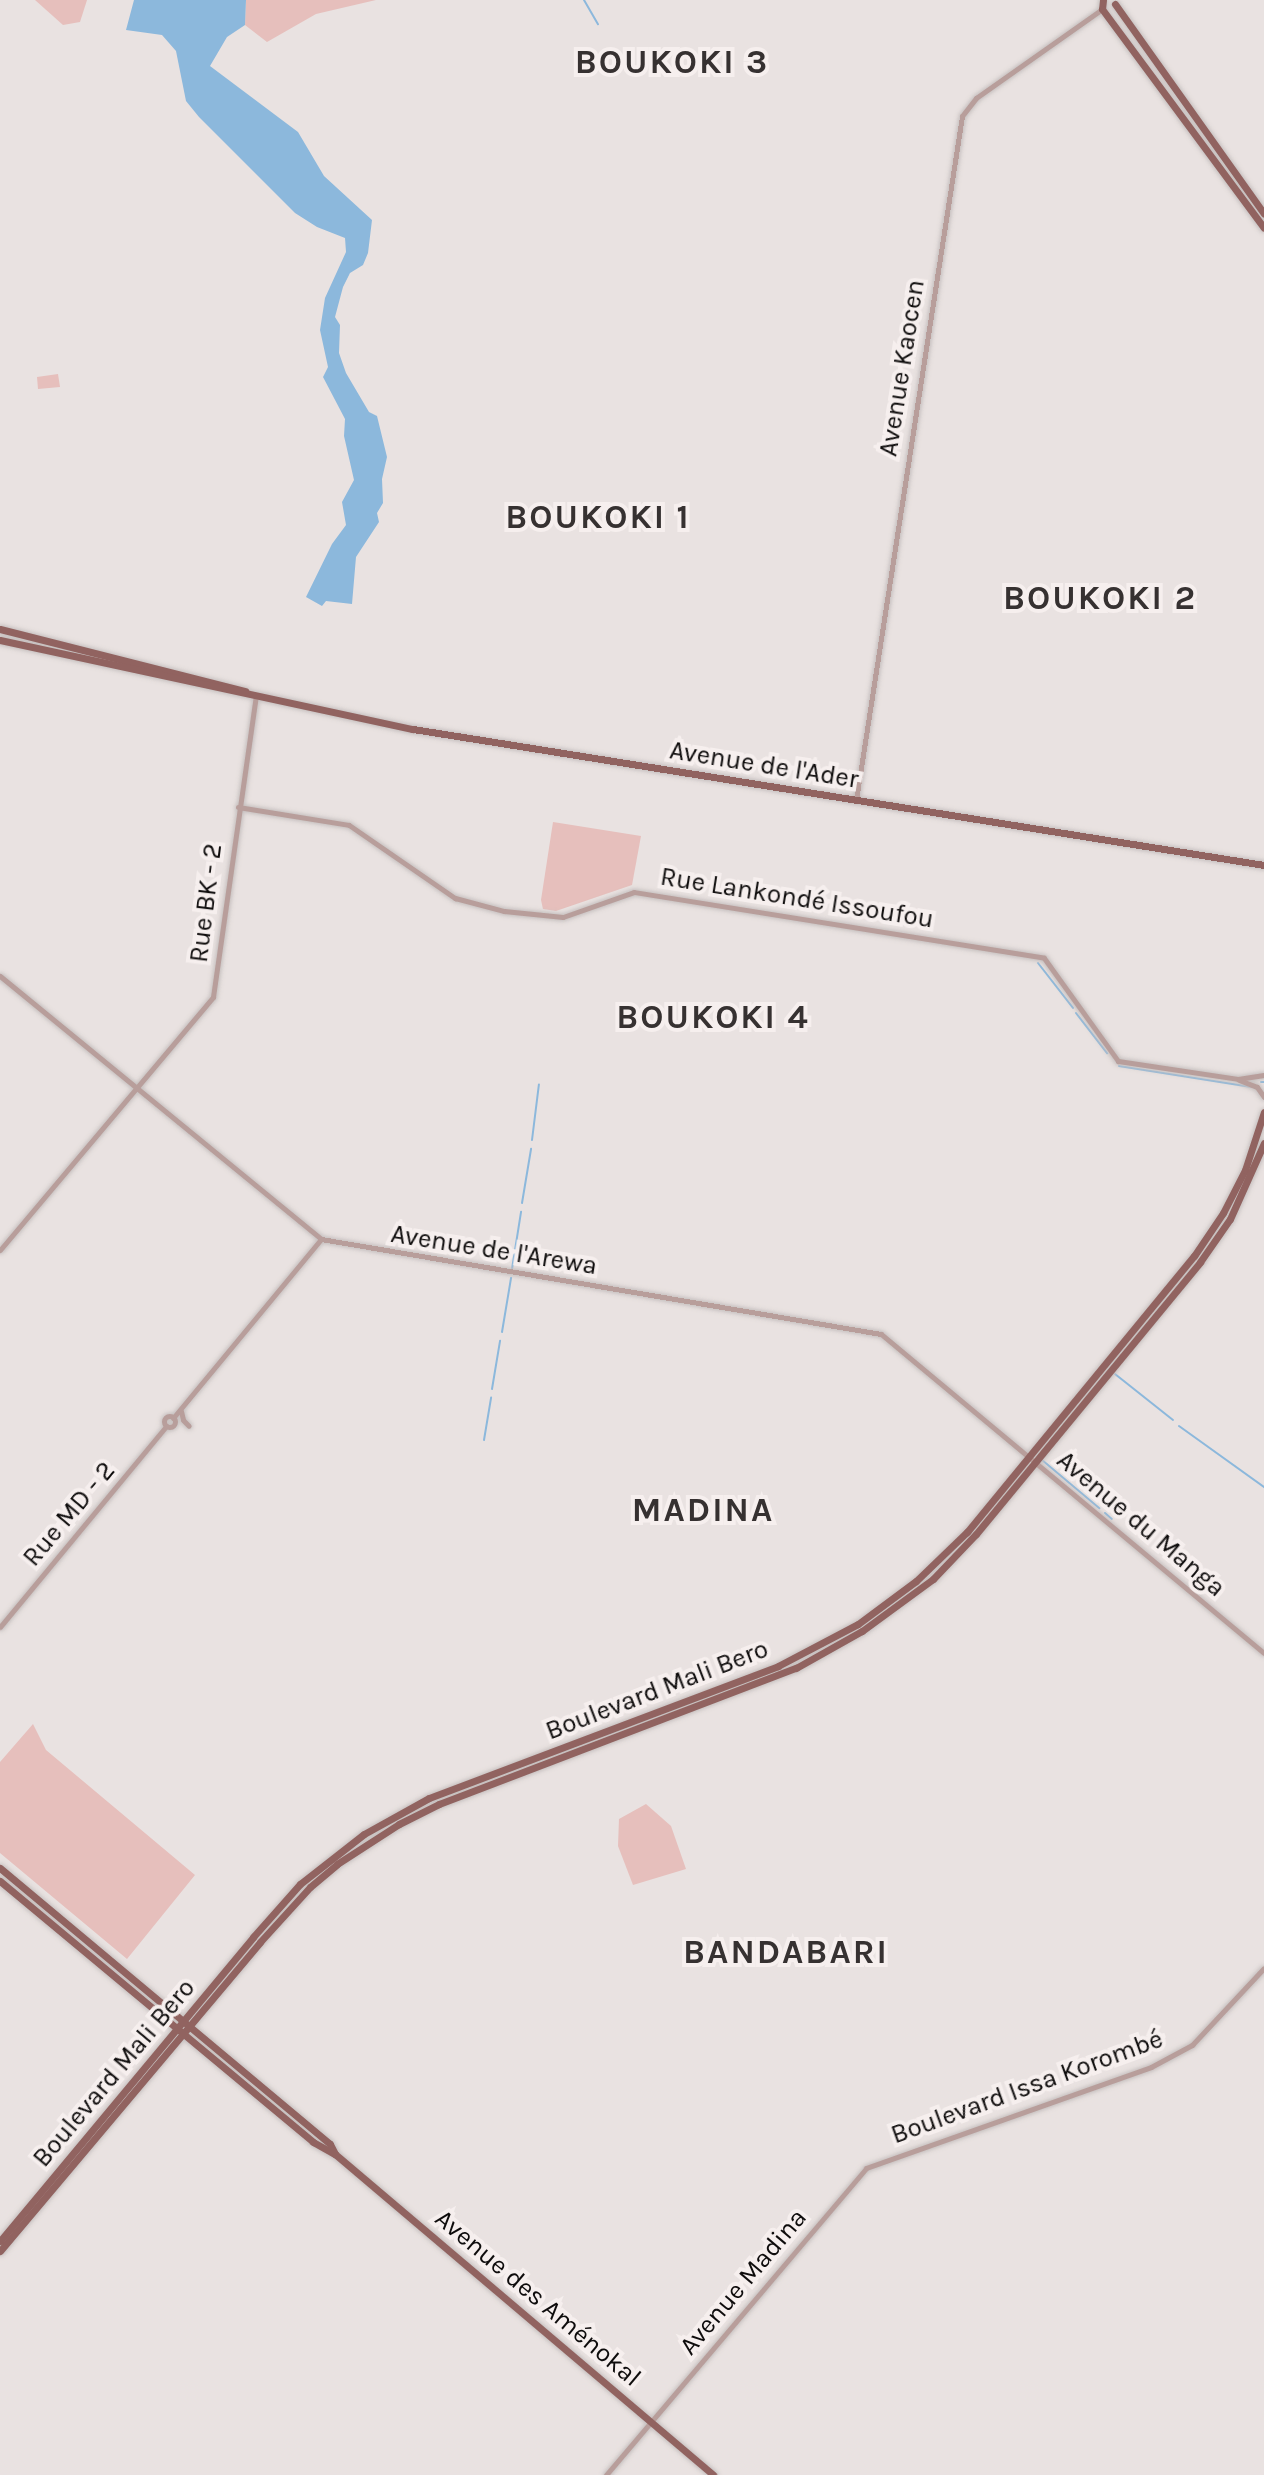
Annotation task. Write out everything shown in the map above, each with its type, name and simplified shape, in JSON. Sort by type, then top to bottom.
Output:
[{"type":"main road","points":[[1190,120],[1114,2],[1102,5],[1199,132],[1264,214]]},
{"type":"main road","points":[[1199,132],[1264,228]]},
{"type":"main road","name":"Avenue de l'Ader","points":[[0,634],[256,697],[413,729],[1264,865]]},
{"type":"main road","name":"Boulevard Mali Bero","points":[[0,2251],[175,2028],[186,2023],[272,1922],[337,1864],[399,1824],[439,1804],[566,1751],[782,1675],[862,1631],[953,1560],[1208,1235],[1245,1170],[1264,1112]]},
{"type":"main road","name":"Boulevard Mali Bero","points":[[1033,1458],[1200,1262],[1230,1219],[1264,1143]]},
{"type":"main road","name":"Avenue des Aménokal","points":[[0,1868],[186,2023],[237,2072]]},
{"type":"main road","name":"Avenue des Aménokal","points":[[0,1881],[175,2028],[330,2144],[335,2154],[713,2475]]},
{"type":"main road","name":"Boulevard Mali Bero","points":[[0,2241],[22,2220],[183,2034],[186,2023]]},
{"type":"street","name":"Avenue Kaocen","points":[[855,801],[962,116],[976,98],[1102,5]]},
{"type":"street","name":"Rue BK - 2","points":[[0,1250],[200,1015],[215,992],[238,807],[256,697]]},
{"type":"street","name":"Rue Lankondé Issoufou","points":[[238,807],[349,825],[455,898],[504,911],[563,917],[634,892],[1044,958],[1118,1061],[1238,1079]]},
{"type":"street","name":"Avenue de l'Arewa","points":[[0,976],[321,1239],[875,1332],[1033,1458]]},
{"type":"street","points":[[1238,1079],[1264,1075]]},
{"type":"street","points":[[1238,1079],[1257,1087],[1264,1097]]},
{"type":"street","points":[[189,1426],[183,1420],[181,1409],[321,1239]]},
{"type":"street","name":"Rue MD - 2","points":[[0,1627],[166,1426],[166,1419],[173,1418],[181,1409]]},
{"type":"street","name":"Avenue du Manga","points":[[1033,1458],[1264,1653]]},
{"type":"street","name":"Boulevard Issa Korombé","points":[[866,2168],[1161,2062],[1192,2045],[1264,1968]]},
{"type":"street","name":"Avenue Madina","points":[[606,2475],[866,2168]]},
{"type":"shaded area","points":[[35,0],[87,0],[80,22],[63,25]]},
{"type":"shaded area","points":[[246,0],[376,0],[316,14],[267,42],[245,25]]},
{"type":"shaded area","points":[[58,374],[60,387],[38,389],[37,377]]},
{"type":"shaded area","points":[[553,822],[641,836],[632,885],[556,911],[543,909],[541,900]]},
{"type":"shaded area","points":[[33,1724],[46,1750],[195,1875],[127,1959],[0,1853],[0,1762]]},
{"type":"shaded area","points":[[646,1804],[671,1826],[686,1869],[633,1885],[618,1846],[619,1819]]},
{"type":"water","points":[[134,0],[246,0],[245,25],[227,37],[210,66],[298,132],[324,176],[372,220],[368,253],[363,265],[350,273],[335,317],[340,325],[339,353],[346,373],[369,412],[377,416],[387,457],[382,479],[383,503],[377,513],[379,522],[356,557],[352,604],[326,601],[322,606],[306,597],[332,544],[346,525],[342,502],[354,480],[344,436],[345,419],[323,377],[328,367],[320,330],[325,298],[346,252],[345,238],[317,227],[295,213],[199,117],[186,101],[176,51],[162,35],[126,30]]},
{"type":"waterway","points":[[584,0],[598,24]]},
{"type":"waterway","points":[[1038,963],[1073,1008]]},
{"type":"waterway","points":[[1076,1013],[1107,1053]]},
{"type":"waterway","points":[[1119,1066],[1251,1087]]},
{"type":"waterway","points":[[532,1140],[539,1084]]},
{"type":"waterway","points":[[522,1203],[531,1149]]},
{"type":"waterway","points":[[512,1269],[521,1212]]},
{"type":"waterway","points":[[502,1332],[511,1278]]},
{"type":"waterway","points":[[492,1389],[500,1341]]},
{"type":"waterway","points":[[1115,1374],[1173,1420]]},
{"type":"waterway","points":[[484,1440],[491,1398]]},
{"type":"waterway","points":[[1179,1426],[1264,1487]]},
{"type":"waterway","points":[[1042,1460],[1099,1508]]},
{"type":"waterway","points":[[1105,1513],[1112,1519]]},
{"type":"district","name":"BOUKOKI 3","points":[[672,63]]},
{"type":"district","name":"BOUKOKI 1","points":[[598,518]]},
{"type":"district","name":"BOUKOKI 2","points":[[1100,599]]},
{"type":"district","name":"BOUKOKI 4","points":[[713,1018]]},
{"type":"district","name":"MADINA","points":[[703,1511]]},
{"type":"district","name":"BANDABARI","points":[[786,1953]]}]
